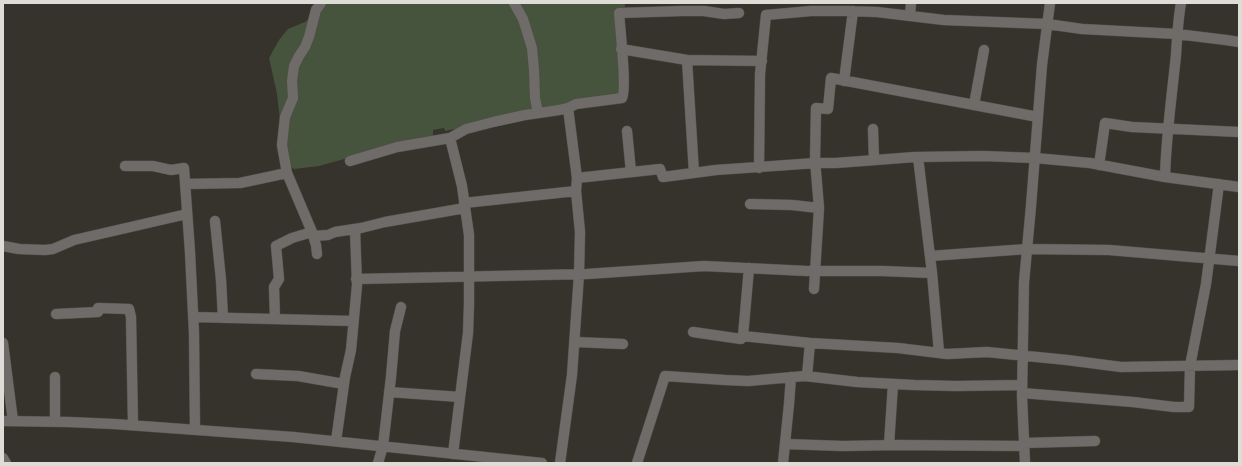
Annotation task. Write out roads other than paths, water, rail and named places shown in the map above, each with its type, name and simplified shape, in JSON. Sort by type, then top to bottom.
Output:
[{"type":"street","points":[[317,254],[316,245],[312,234],[287,173],[282,145],[284,116],[293,98],[292,81],[294,70],[299,56],[309,37],[316,10],[322,3]]},
{"type":"street","points":[[514,3],[523,19],[532,48],[534,98],[538,113]]},
{"type":"street","points":[[910,15],[911,3]]},
{"type":"street","points":[[1025,463],[1022,389],[1024,282],[1042,65],[1050,3]]},
{"type":"street","points":[[1165,177],[1168,128],[1181,3]]},
{"type":"street","points":[[350,161],[397,147],[450,138],[466,129],[493,122],[568,108],[576,104],[623,97],[622,49],[619,13],[629,8],[704,11],[724,14],[739,13]]},
{"type":"street","points":[[759,168],[760,74],[766,14],[812,11],[853,11],[910,15],[944,20],[1047,24],[1082,29],[1177,34],[1239,42]]},
{"type":"street","points":[[844,81],[853,11]]},
{"type":"street","points":[[622,49],[686,60],[762,61]]},
{"type":"street","points":[[974,105],[984,50]]},
{"type":"street","points":[[686,60],[694,173]]},
{"type":"street","points":[[814,289],[819,208],[816,163],[816,108],[828,109],[831,78],[1038,117]]},
{"type":"street","points":[[560,463],[572,375],[580,274],[580,232],[576,191],[577,178],[568,108]]},
{"type":"street","points":[[1099,165],[1105,123],[1132,127],[1239,132]]},
{"type":"street","points":[[873,129],[874,160]]},
{"type":"street","points":[[627,130],[631,172]]},
{"type":"street","points":[[450,138],[462,186],[470,234],[470,304],[468,333],[453,454]]},
{"type":"street","points":[[577,178],[660,168],[663,177],[716,170],[816,163],[918,157],[983,156],[1034,158],[1099,165],[1165,177],[1239,187]]},
{"type":"street","points":[[918,157],[932,273],[939,352]]},
{"type":"street","points":[[125,166],[153,166],[171,170],[184,168],[193,317],[195,430]]},
{"type":"street","points":[[185,184],[240,183],[287,173]]},
{"type":"street","points":[[637,463],[665,376],[748,380],[807,376],[857,382],[1022,389],[1174,407],[1189,407],[1190,366],[1206,284],[1219,184]]},
{"type":"street","points":[[275,319],[274,287],[279,279],[276,246],[292,238],[312,234],[328,235],[335,232],[465,206],[576,191]]},
{"type":"street","points":[[750,204],[819,208]]},
{"type":"street","points":[[3,246],[19,249],[52,249],[74,240],[187,214]]},
{"type":"street","points":[[216,222],[223,318]]},
{"type":"street","points":[[336,441],[344,384],[351,350],[356,279],[355,229]]},
{"type":"street","points":[[930,256],[1027,249],[1109,250],[1239,261]]},
{"type":"street","points":[[356,279],[580,274],[704,266],[815,271],[932,273]]},
{"type":"street","points":[[743,336],[749,268]]},
{"type":"street","points":[[378,463],[390,392],[395,331],[401,307]]},
{"type":"street","points":[[56,314],[98,312],[98,308],[129,309],[131,317],[133,425]]},
{"type":"street","points":[[193,317],[353,321]]},
{"type":"street","points":[[693,332],[742,339],[743,336],[810,343],[939,352],[947,354],[987,352],[1067,360],[1121,368],[1239,365]]},
{"type":"street","points":[[575,342],[623,344]]},
{"type":"street","points":[[3,343],[8,421],[133,425],[293,437],[542,463]]},
{"type":"street","points":[[807,376],[810,343]]},
{"type":"street","points":[[256,374],[298,376],[344,384]]},
{"type":"street","points":[[55,377],[55,422]]},
{"type":"street","points":[[783,463],[786,444],[790,377]]},
{"type":"street","points":[[889,445],[894,384]]},
{"type":"street","points":[[390,392],[460,397]]},
{"type":"street","points":[[786,444],[843,446],[1024,444],[1095,441]]},
{"type":"street","points":[[3,458],[6,463]]}]
